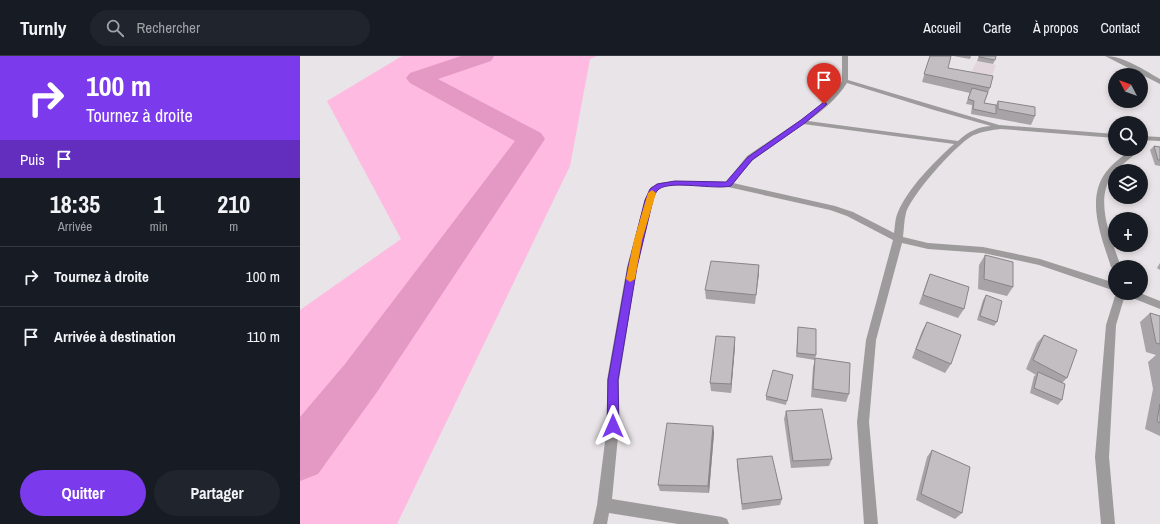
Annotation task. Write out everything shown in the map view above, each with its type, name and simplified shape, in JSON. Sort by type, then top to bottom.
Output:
[{"type":"street","points":[[728,185],[750,158],[803,122],[840,89],[845,81],[845,56]]},
{"type":"street","points":[[1108,56],[1141,70],[1160,82]]},
{"type":"street","points":[[845,81],[936,109],[1001,126],[1108,135]]},
{"type":"street","points":[[803,122],[960,143]]},
{"type":"street","points":[[871,524],[863,422],[871,340],[898,239],[902,212],[920,183],[944,156],[970,134],[982,129],[1001,126]]},
{"type":"street","points":[[1148,138],[1160,139]]},
{"type":"street","points":[[1114,260],[1101,215],[1101,192],[1107,176],[1128,156]]},
{"type":"street","points":[[600,524],[604,505],[613,426],[613,380],[632,267],[649,200],[654,189],[660,185],[675,183],[728,185],[832,208],[861,219],[898,239],[928,246],[983,250],[1040,262],[1108,285]]},
{"type":"street","points":[[1108,524],[1102,456],[1111,325],[1119,300]]},
{"type":"street","points":[[1148,300],[1160,305]]},
{"type":"street","points":[[604,505],[722,524]]},
{"type":"shaded area","points":[[402,56],[597,56],[590,59],[570,166],[397,524],[300,524],[300,310],[401,239],[327,101]]},
{"type":"shaded area","points":[[977,61],[996,65],[992,76],[970,74]]},
{"type":"building","points":[[930,56],[951,56],[948,68],[993,76],[990,88],[924,74]]},
{"type":"building","points":[[979,56],[996,56],[995,60]]},
{"type":"building","points":[[972,88],[988,92],[984,103],[996,105],[996,114],[973,109],[974,101],[968,99]]},
{"type":"building","points":[[998,101],[1035,107],[1035,116],[998,109]]},
{"type":"building","points":[[1154,146],[1160,147],[1160,160],[1158,160]]},
{"type":"building","points":[[985,255],[1013,262],[1013,287],[984,279]]},
{"type":"building","points":[[711,261],[759,265],[756,295],[705,290]]},
{"type":"building","points":[[930,274],[969,287],[964,309],[923,295]]},
{"type":"building","points":[[986,295],[1002,301],[997,322],[980,316]]},
{"type":"building","points":[[1150,313],[1160,316],[1160,344],[1156,343]]},
{"type":"building","points":[[927,322],[961,335],[951,364],[916,349]]},
{"type":"building","points":[[798,327],[816,329],[816,355],[797,353]]},
{"type":"building","points":[[1044,335],[1077,350],[1067,378],[1033,360]]},
{"type":"building","points":[[716,336],[735,337],[731,384],[710,383]]},
{"type":"building","points":[[815,358],[850,363],[849,394],[813,389]]},
{"type":"building","points":[[773,370],[793,375],[787,401],[766,396]]},
{"type":"building","points":[[1038,372],[1065,384],[1062,400],[1034,388]]},
{"type":"building","points":[[1160,404],[1160,423],[1157,421]]},
{"type":"building","points":[[822,409],[832,459],[793,461],[786,411]]},
{"type":"building","points":[[667,423],[713,426],[708,486],[658,485]]},
{"type":"building","points":[[932,450],[970,467],[962,513],[921,494]]},
{"type":"building","points":[[772,456],[782,499],[742,504],[737,459]]},
{"type":"waterway","points":[[300,456],[361,378],[531,139],[418,78],[483,56]]},
{"type":"slow traffic","points":[[630,279],[638,240],[652,193]]},
{"type":"route","points":[[613,426],[613,380],[632,267],[649,200],[654,189],[660,185],[675,183],[728,185],[750,158],[803,122],[824,104]]}]
